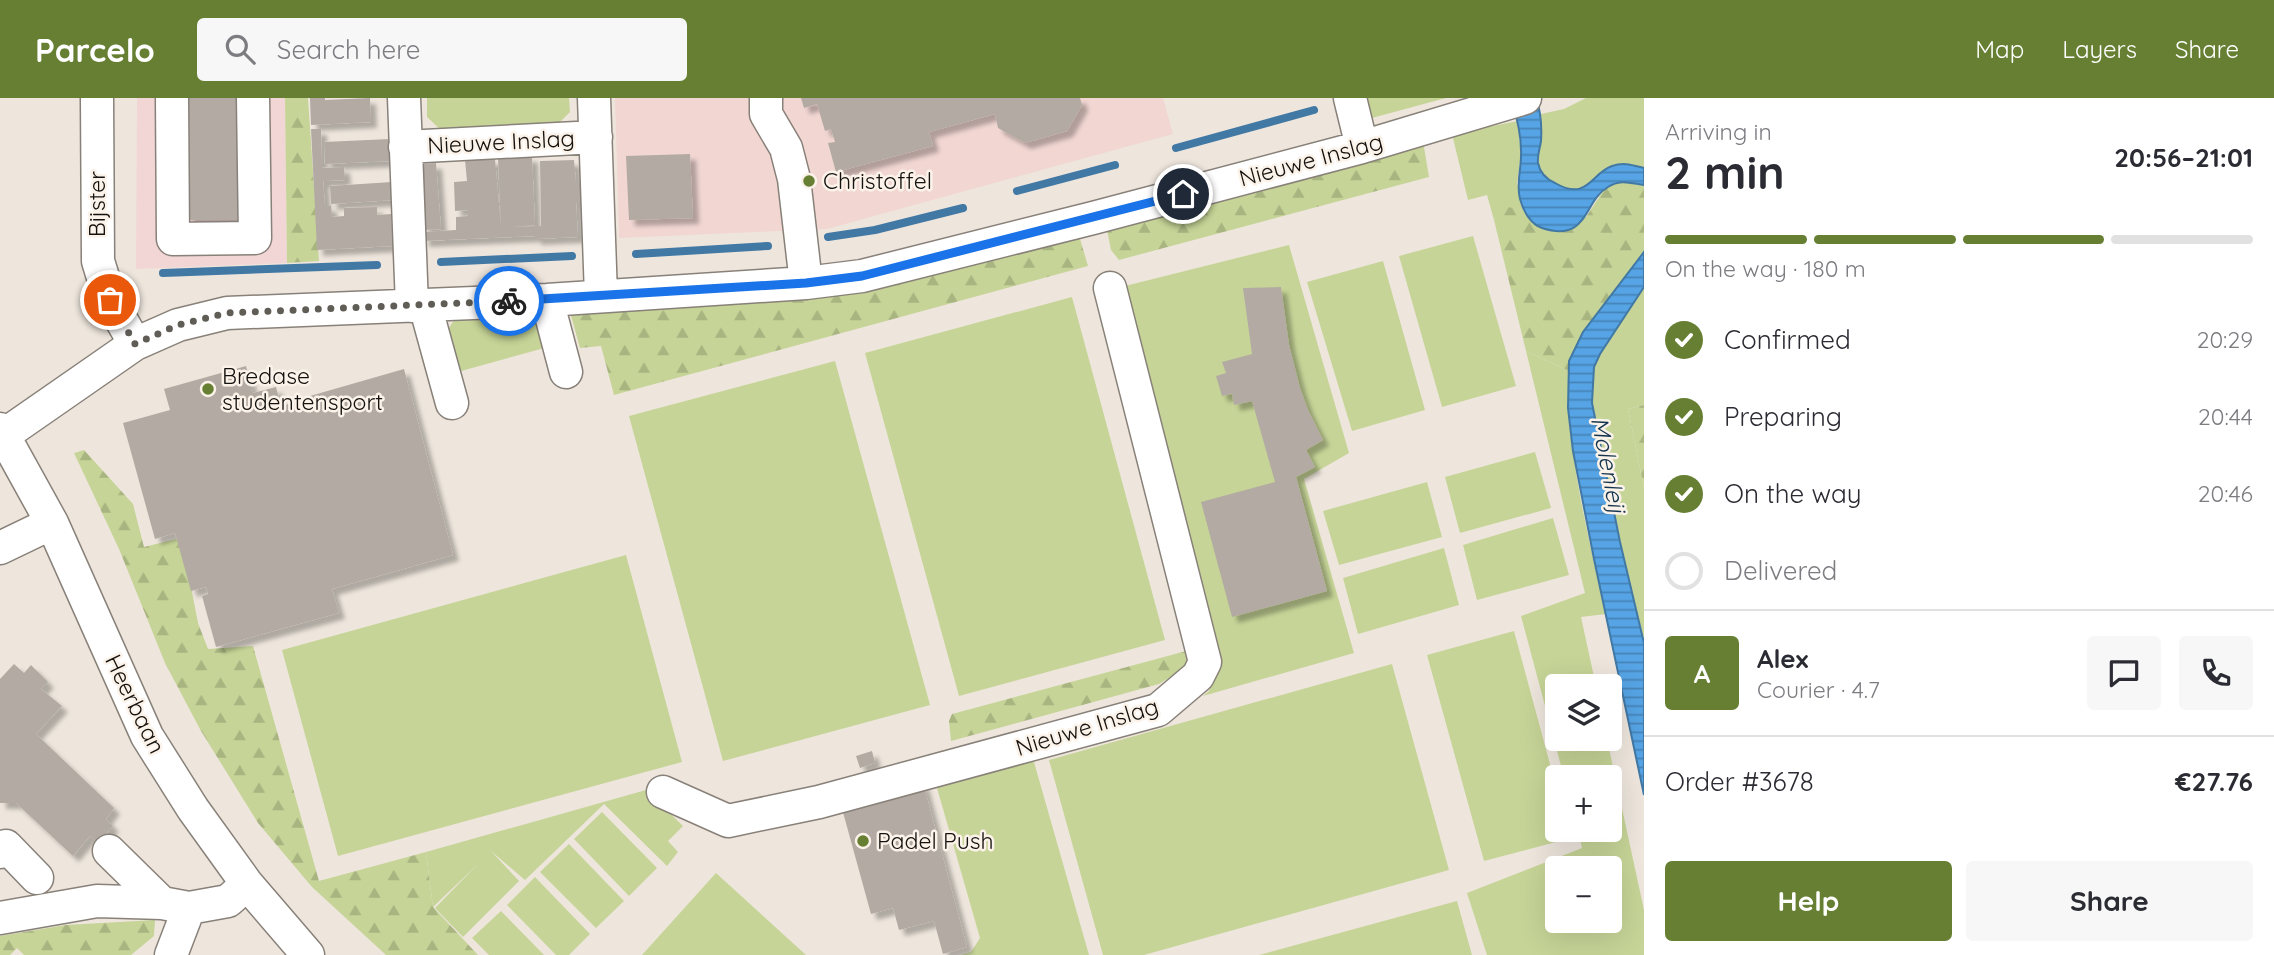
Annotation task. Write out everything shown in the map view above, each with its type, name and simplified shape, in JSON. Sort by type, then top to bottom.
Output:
[{"type":"street","name":"Bijster","points":[[97,98],[98,261],[110,300],[135,344]]},
{"type":"street","points":[[172,98],[173,239],[255,238],[253,98]]},
{"type":"street","name":"Nieuwe Inslag","points":[[404,98],[405,147],[419,305]]},
{"type":"street","name":"Nieuwe Inslag","points":[[594,98],[601,296]]},
{"type":"street","points":[[766,98],[766,114],[786,148],[794,179],[806,283]]},
{"type":"street","points":[[1350,98],[1362,147]]},
{"type":"street","name":"Nieuwe Inslag","points":[[2,432],[135,344],[178,325],[227,313],[547,300],[806,283],[862,276],[1362,147],[1511,102]]},
{"type":"street","name":"Nieuwe Inslag","points":[[405,147],[596,137]]},
{"type":"street","name":"Nieuwe Inslag","points":[[663,792],[728,821],[819,802],[1158,710],[1198,676],[1205,662],[1110,288]]},
{"type":"street","points":[[547,300],[566,372]]},
{"type":"street","points":[[419,305],[452,403]]},
{"type":"street","name":"Heerbaan","points":[[2,432],[52,523],[147,736],[193,809],[247,884],[309,955]]},
{"type":"street","points":[[0,548],[52,523]]},
{"type":"street","points":[[0,852],[6,846],[37,878]]},
{"type":"street","points":[[109,851],[175,905]]},
{"type":"street","points":[[0,918],[97,901],[175,905],[228,901],[247,884]]},
{"type":"street","points":[[171,955],[175,905]]},
{"type":"shaded area","points":[[137,98],[285,98],[287,263],[136,269]]},
{"type":"shaded area","name":"Christoffel","points":[[615,98],[1163,98],[1173,134],[827,229],[619,238]]},
{"type":"green space","points":[[285,98],[308,98],[319,261],[287,263]]},
{"type":"green space","points":[[427,98],[569,98],[570,112],[556,126],[442,131],[427,117]]},
{"type":"green space","points":[[1363,98],[1446,98],[1372,118],[1366,110]]},
{"type":"green space","points":[[1586,98],[1644,98],[1644,168],[1628,164],[1612,166],[1582,188],[1566,188],[1546,177],[1539,167],[1541,114],[1564,109]]},
{"type":"green space","points":[[1518,121],[1521,156],[1517,183],[1524,210],[1508,208],[1494,220],[1487,195],[1468,200],[1452,134]]},
{"type":"green space","points":[[1423,141],[1429,177],[1119,260],[1111,250],[1106,225]]},
{"type":"green space","points":[[1622,181],[1644,185],[1644,252],[1583,332],[1569,361],[1569,371],[1526,351],[1494,220],[1508,207],[1524,210],[1527,216],[1586,217],[1605,188]]},
{"type":"green space","points":[[1078,232],[1088,266],[614,395],[601,346],[580,348],[570,312]]},
{"type":"green space","points":[[1473,236],[1516,386],[1442,407],[1399,256]]},
{"type":"green space","points":[[1289,245],[1349,453],[1304,479],[1354,653],[1203,696],[1209,691],[1215,657],[1117,288]]},
{"type":"green space","points":[[1383,261],[1425,410],[1352,431],[1307,282]]},
{"type":"green space","points":[[1644,287],[1644,405],[1628,409],[1644,488],[1644,643],[1592,403],[1594,367]]},
{"type":"green space","points":[[1072,297],[1165,640],[959,696],[865,353]]},
{"type":"green space","points":[[531,315],[538,320],[548,347],[454,373],[447,337],[451,324],[457,318]]},
{"type":"green space","points":[[1526,351],[1569,371],[1575,463],[1606,614],[1581,617],[1593,674],[1545,674],[1545,706],[1521,616],[1585,593]]},
{"type":"green space","points":[[835,361],[930,705],[723,761],[629,416]]},
{"type":"green space","points":[[1644,405],[1644,488],[1628,409]]},
{"type":"green space","points":[[84,450],[133,504],[144,547],[184,537],[196,576],[192,592],[198,623],[208,649],[253,646],[319,881],[426,852],[433,907],[478,955],[386,955],[312,887],[258,823],[201,731],[165,663],[119,549],[74,453]]},
{"type":"green space","points":[[1535,452],[1551,508],[1460,533],[1445,477]]},
{"type":"green space","points":[[1427,482],[1442,537],[1339,565],[1323,511]]},
{"type":"green space","points":[[1553,518],[1569,575],[1477,600],[1463,545]]},
{"type":"green space","points":[[1444,548],[1459,605],[1358,634],[1343,578]]},
{"type":"green space","points":[[626,555],[682,762],[338,856],[282,650]]},
{"type":"green space","points":[[1514,631],[1550,765],[1545,765],[1545,842],[1556,842],[1484,861],[1427,655]]},
{"type":"green space","points":[[1190,650],[1187,667],[1159,684],[951,741],[949,721],[952,714]]},
{"type":"green space","points":[[1392,664],[1449,870],[1144,955],[1103,955],[1049,760]]},
{"type":"green space","points":[[1557,751],[1610,751],[1613,765],[1561,765]]},
{"type":"green space","points":[[1032,755],[1089,955],[961,955],[971,952],[980,938],[935,781]]},
{"type":"green space","points":[[646,790],[683,826],[668,841],[678,852],[667,866],[604,804],[525,880],[491,851],[519,881],[463,937],[435,908],[477,865],[433,907],[426,852]]},
{"type":"green space","points":[[1622,808],[1644,910],[1644,955],[1487,955],[1467,893],[1545,862],[1545,933],[1622,933],[1622,856],[1562,856],[1582,848],[1581,842],[1622,842]]},
{"type":"green space","points":[[602,812],[657,868],[629,896],[574,839]]},
{"type":"green space","points":[[569,844],[624,901],[596,928],[540,872]]},
{"type":"green space","points":[[716,873],[806,955],[642,955]]},
{"type":"green space","points":[[535,877],[590,934],[569,955],[556,955],[507,905]]},
{"type":"green space","points":[[1457,901],[1472,955],[1259,955]]},
{"type":"green space","points":[[501,911],[544,955],[489,955],[472,938]]},
{"type":"green space","points":[[155,920],[154,936],[131,955],[24,955],[17,948],[10,955],[0,955],[0,936],[66,925]]},
{"type":"water","points":[[1511,98],[1536,98],[1541,130],[1538,163],[1549,180],[1566,188],[1582,188],[1612,166],[1624,164],[1644,168],[1644,185],[1621,182],[1608,187],[1600,193],[1577,225],[1569,230],[1557,231],[1538,226],[1528,216],[1520,199],[1518,188],[1521,141]]},
{"type":"water","points":[[1644,252],[1644,287],[1594,367],[1592,403],[1644,643],[1644,795],[1622,691],[1622,674],[1618,674],[1573,451],[1568,408],[1569,361],[1583,332]]},
{"type":"building","points":[[187,98],[239,98],[239,220],[187,220]]},
{"type":"building","points":[[310,98],[370,98],[371,122],[311,125]]},
{"type":"building","points":[[801,98],[1080,98],[1082,105],[1067,131],[1025,143],[998,128],[995,114],[929,132],[933,146],[836,172],[828,143],[835,142],[831,129],[825,131],[817,104],[804,108]]},
{"type":"building","points":[[311,129],[321,129],[322,168],[344,167],[345,180],[323,181],[325,206],[331,206],[332,217],[344,216],[344,208],[377,207],[377,215],[391,214],[392,246],[317,250]]},
{"type":"building","points":[[390,139],[391,161],[325,164],[324,142]]},
{"type":"building","points":[[690,154],[693,218],[629,220],[626,156]]},
{"type":"building","points":[[532,156],[535,225],[511,227],[541,226],[540,161],[574,160],[576,183],[584,183],[584,203],[576,203],[578,237],[535,239],[535,236],[423,241],[423,232],[456,230],[456,217],[468,216],[468,210],[455,211],[454,182],[467,181],[465,160],[495,159],[501,227],[498,158]]},
{"type":"building","points":[[436,163],[441,229],[423,230],[418,164]]},
{"type":"building","points":[[392,182],[393,200],[331,204],[330,186]]},
{"type":"building","points":[[1281,287],[1289,345],[1300,388],[1323,440],[1306,450],[1315,467],[1296,477],[1327,591],[1232,617],[1201,502],[1275,482],[1252,401],[1234,405],[1232,394],[1222,396],[1216,376],[1226,373],[1222,362],[1252,354],[1243,288]]},
{"type":"building","points":[[246,366],[253,393],[276,387],[281,406],[404,369],[453,555],[332,589],[339,613],[216,647],[202,596],[208,594],[206,587],[191,591],[175,533],[155,539],[123,423],[170,410],[164,389]]},
{"type":"building","points":[[14,664],[24,673],[31,665],[48,682],[41,689],[62,706],[36,734],[114,808],[106,819],[113,826],[97,843],[90,836],[73,856],[16,803],[0,803],[0,679]]},
{"type":"building","points":[[872,751],[875,763],[860,768],[856,756]]},
{"type":"building","points":[[923,783],[967,947],[943,954],[934,921],[899,930],[893,908],[871,914],[841,805]]},
{"type":"waterway","points":[[1176,148],[1314,110]]},
{"type":"waterway","points":[[1017,191],[1115,165]]},
{"type":"waterway","points":[[828,237],[875,230],[963,208]]},
{"type":"waterway","points":[[636,254],[768,246]]},
{"type":"waterway","points":[[441,262],[572,256]]},
{"type":"waterway","points":[[163,273],[377,265]]},
{"type":"way so far","points":[[110,300],[135,344],[178,325],[227,313],[509,301]]},
{"type":"place","name":"Christoffel","points":[[809,181]]},
{"type":"place","name":"Bredase studentensport","points":[[208,389]]},
{"type":"place","name":"Padel Push","points":[[863,841]]},
{"type":"route","points":[[509,301],[806,283],[862,276],[1183,194]]},
{"type":"water label","name":"Molenleij","points":[[1608,465]]}]
